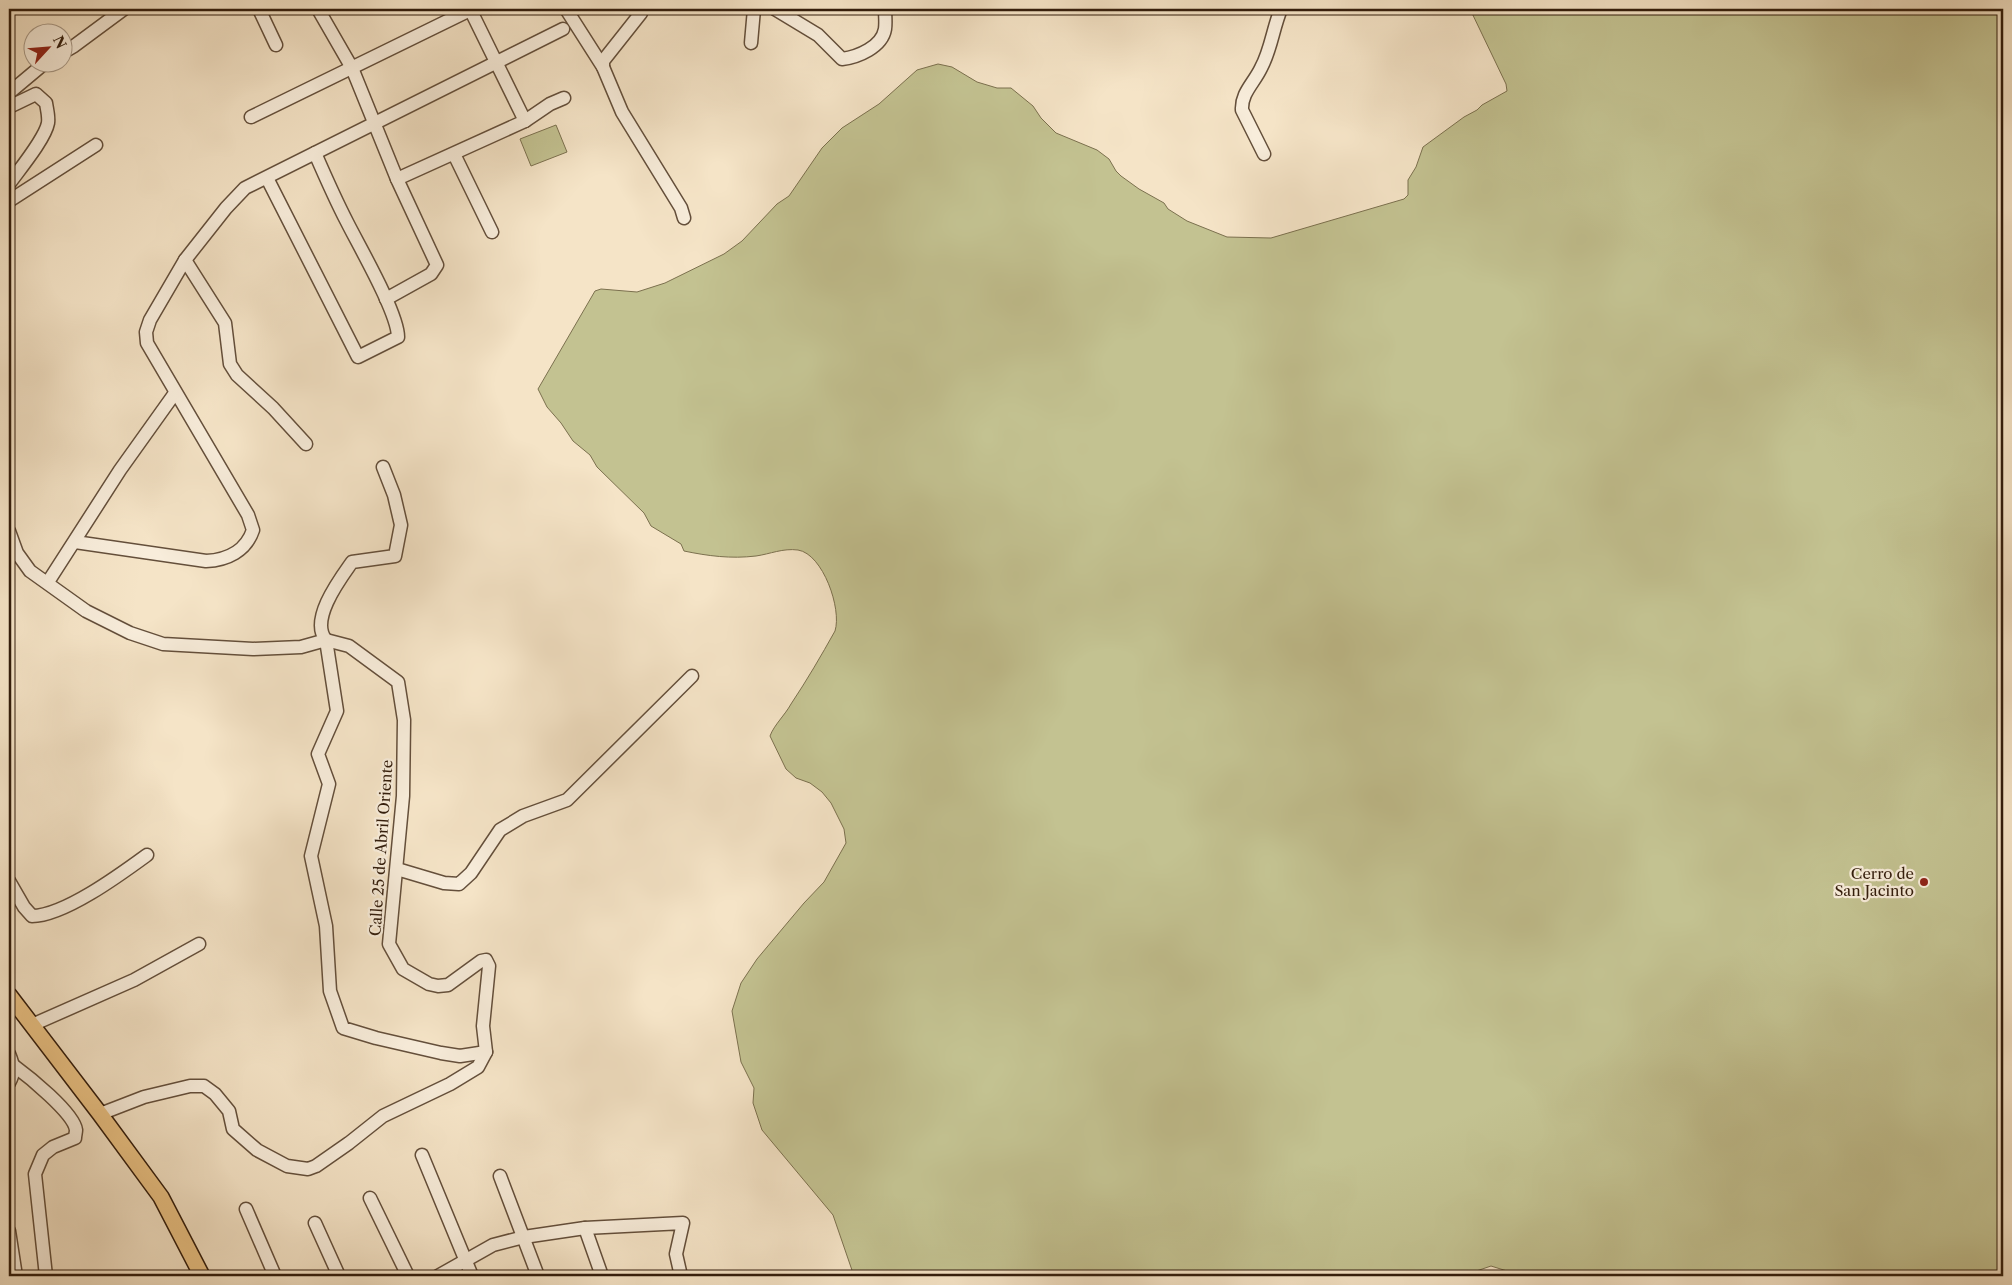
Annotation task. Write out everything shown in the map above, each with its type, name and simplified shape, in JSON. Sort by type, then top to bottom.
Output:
[{"type":"main road","points":[[9,995],[161,1197],[202,1276]]},
{"type":"street","points":[[72,47],[124,9]]},
{"type":"street","points":[[259,9],[276,45]]},
{"type":"street","points":[[318,9],[352,68],[397,179],[437,265],[430,274],[386,299]]},
{"type":"street","points":[[251,118],[471,9],[525,121]]},
{"type":"street","points":[[566,9],[603,67],[622,112],[681,208],[684,218]]},
{"type":"street","points":[[603,67],[603,61],[641,13],[642,9]]},
{"type":"street","points":[[752,44],[754,9]]},
{"type":"street","points":[[775,9],[818,36],[842,60],[855,58],[877,44],[884,31],[885,9]]},
{"type":"street","points":[[1264,154],[1242,110],[1242,102],[1244,93],[1262,67],[1273,28],[1282,9]]},
{"type":"street","points":[[75,542],[206,561],[217,561],[230,556],[245,545],[250,538],[252,530],[248,514],[147,343],[146,332],[150,320],[185,260],[226,208],[245,188],[563,29]]},
{"type":"street","points":[[9,92],[34,72]]},
{"type":"street","points":[[9,107],[36,94],[46,103],[48,114],[48,125],[42,136],[9,184]]},
{"type":"street","points":[[397,179],[525,121],[550,104],[564,98]]},
{"type":"street","points":[[9,201],[96,145]]},
{"type":"street","points":[[267,178],[358,357],[398,336],[398,330],[386,299],[345,220],[314,153]]},
{"type":"street","points":[[454,154],[492,232]]},
{"type":"street","points":[[185,260],[225,323],[230,364],[237,375],[273,408],[306,444]]},
{"type":"street","points":[[48,582],[120,470],[175,393]]},
{"type":"street","points":[[383,467],[394,495],[401,525],[395,556],[352,562],[336,586],[321,618],[337,711],[318,754],[329,784],[311,856],[326,926],[330,991],[343,1028],[376,1038],[441,1053],[460,1056],[486,1052]]},
{"type":"street","name":"Calle 25 de Abril Oriente","points":[[9,531],[17,552],[30,571],[48,582],[86,611],[130,633],[163,644],[252,649],[301,646],[326,640],[349,646],[398,682],[404,720],[403,796],[389,944],[403,969],[429,984],[438,986],[448,985],[481,961],[486,960],[489,966],[483,1026],[486,1052]]},
{"type":"street","points":[[397,869],[444,883],[459,884],[471,873],[500,830],[523,816],[567,800],[692,676]]},
{"type":"street","points":[[9,881],[24,907],[32,916],[44,916],[92,892],[147,854]]},
{"type":"street","points":[[32,1025],[134,980],[199,944]]},
{"type":"street","points":[[100,1114],[144,1097],[190,1086],[204,1086],[215,1094],[229,1111],[234,1130],[257,1150],[288,1166],[308,1169],[338,1152],[384,1116],[444,1087],[478,1067],[486,1052]]},
{"type":"street","points":[[9,1083],[14,1074],[11,1060]]},
{"type":"street","points":[[11,1060],[39,1085],[72,1121],[76,1130],[75,1138],[53,1147],[43,1155],[35,1174],[46,1276]]},
{"type":"street","points":[[422,1155],[472,1276]]},
{"type":"street","points":[[500,1176],[538,1276]]},
{"type":"street","points":[[370,1198],[408,1276]]},
{"type":"street","points":[[246,1209],[276,1276]]},
{"type":"street","points":[[315,1223],[339,1276]]},
{"type":"street","points":[[438,1276],[493,1246],[524,1237],[585,1228],[683,1223],[676,1254],[680,1276]]},
{"type":"street","points":[[585,1228],[602,1276]]},
{"type":"street","points":[[9,1231],[16,1276]]},
{"type":"shaded area","points":[[1470,9],[2003,9],[2003,1276],[1523,1276],[1491,1266],[1462,1276],[854,1276],[833,1215],[762,1130],[753,1103],[754,1088],[741,1062],[732,1011],[741,983],[757,959],[824,882],[846,843],[844,829],[831,803],[822,792],[810,783],[796,778],[786,769],[770,736],[835,631],[836,610],[833,597],[823,572],[815,561],[807,554],[798,550],[738,557],[711,556],[684,551],[681,544],[651,526],[644,513],[597,467],[590,455],[573,441],[547,407],[538,389],[595,291],[601,289],[637,292],[665,283],[724,254],[742,241],[777,204],[789,196],[822,148],[842,128],[879,104],[917,70],[938,64],[952,67],[977,82],[997,88],[1011,88],[1033,106],[1041,118],[1056,133],[1097,150],[1109,159],[1121,176],[1164,203],[1168,209],[1187,221],[1227,237],[1271,238],[1404,199],[1408,195],[1408,180],[1416,167],[1423,147],[1482,105],[1507,91],[1506,84]]},
{"type":"shaded area","points":[[556,125],[567,152],[531,166],[520,139]]},
{"type":"place","name":"Cerro de San Jacinto","points":[[1924,882]]}]
